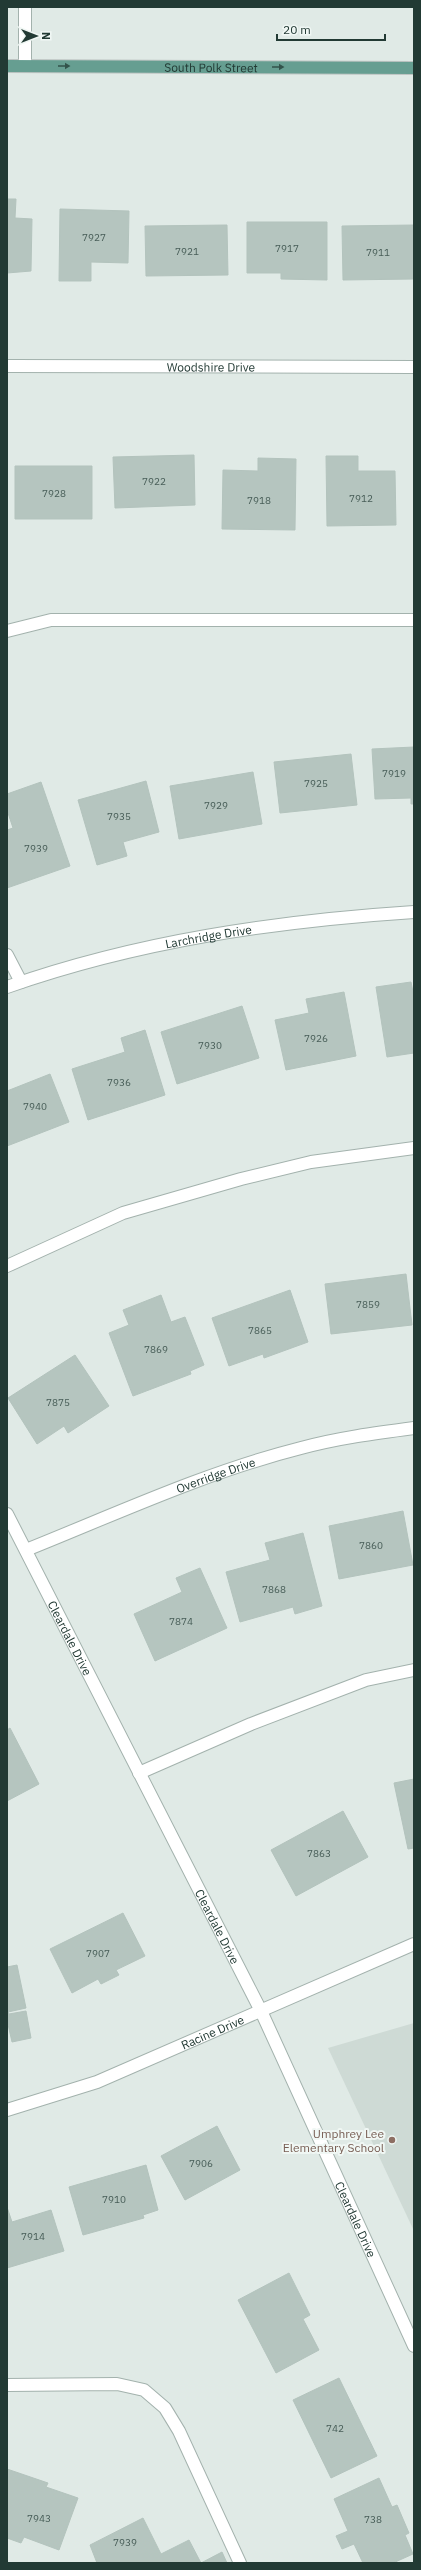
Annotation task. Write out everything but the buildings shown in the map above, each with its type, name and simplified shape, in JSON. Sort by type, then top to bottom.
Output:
[{"type":"main road","name":"South Polk Street","points":[[7,66],[414,68]]},
{"type":"street","points":[[25,7],[25,66]]},
{"type":"street","name":"Woodshire Drive","points":[[7,366],[414,367]]},
{"type":"street","points":[[7,631],[51,620],[414,620]]},
{"type":"street","name":"Larchridge Drive","points":[[7,987],[57,969],[152,946],[257,928],[344,916],[414,912]]},
{"type":"street","points":[[7,955],[21,982]]},
{"type":"street","points":[[7,1266],[123,1214],[241,1179],[311,1162],[414,1148]]},
{"type":"street","name":"Overridge Drive","points":[[26,1550],[215,1475],[301,1448],[362,1435],[414,1428]]},
{"type":"street","name":"Cleardale Drive","points":[[7,1514],[261,2011],[414,2346]]},
{"type":"street","points":[[139,1772],[251,1724],[366,1680],[414,1670]]},
{"type":"street","name":"Racine Drive","points":[[7,2110],[97,2082],[414,1944]]},
{"type":"street","points":[[7,2385],[117,2384],[144,2390],[165,2408],[179,2431],[240,2563]]},
{"type":"shaded area","name":"Umphrey Lee Elementary School","points":[[414,2023],[414,2231],[328,2048]]},
{"type":"place","name":"Umphrey Lee Elementary School","points":[[392,2140]]}]
